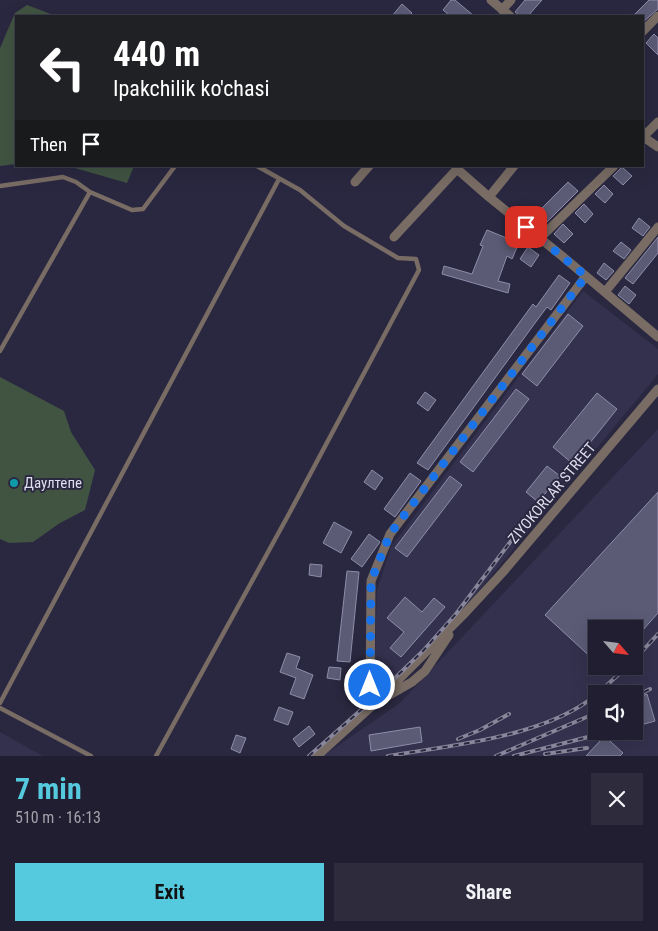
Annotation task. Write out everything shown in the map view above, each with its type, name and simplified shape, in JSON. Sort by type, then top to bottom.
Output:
[{"type":"street","points":[[491,0],[509,15]]},
{"type":"street","points":[[502,10],[511,0]]},
{"type":"street","points":[[644,30],[658,16]]},
{"type":"street","points":[[644,136],[658,122]]},
{"type":"street","points":[[644,138],[658,147]]},
{"type":"street","points":[[355,182],[367,167]]},
{"type":"street","points":[[394,238],[457,167],[489,197],[658,337]]},
{"type":"street","points":[[489,197],[513,167]]},
{"type":"street","points":[[540,238],[613,167]]},
{"type":"street","points":[[605,292],[658,227]]},
{"type":"street","points":[[372,706],[370,702],[371,581],[390,534],[586,276]]},
{"type":"street","name":"ZIYOKORLAR STREET","points":[[317,756],[372,706],[466,613],[658,389]]},
{"type":"lane","points":[[0,186],[63,177],[76,182],[90,192],[132,210],[144,209],[174,167]]},
{"type":"lane","points":[[156,756],[290,512],[419,270],[416,259],[398,258],[344,226],[300,190],[259,167]]},
{"type":"lane","points":[[0,702],[279,179]]},
{"type":"lane","points":[[0,351],[90,192]]},
{"type":"lane","points":[[0,708],[91,756]]},
{"type":"shaded area","points":[[583,291],[658,349],[658,374],[453,622],[380,689],[374,686],[377,590],[391,547]]},
{"type":"shaded area","points":[[658,429],[658,756],[323,756],[400,703]]},
{"type":"shaded area","points":[[0,732],[43,756],[0,756]]},
{"type":"green space","points":[[27,5],[53,15],[15,15],[15,164],[0,166],[0,48],[15,13]]},
{"type":"green space","points":[[71,167],[134,167],[127,183]]},
{"type":"green space","points":[[0,377],[64,411],[71,432],[95,470],[85,510],[60,523],[33,542],[9,543],[0,539]]},
{"type":"building","points":[[451,0],[455,0],[473,15],[449,15],[443,10]]},
{"type":"building","points":[[525,0],[542,0],[529,15],[519,15],[515,12]]},
{"type":"building","points":[[649,0],[658,0],[658,9],[644,21],[644,15],[634,15]]},
{"type":"building","points":[[402,4],[412,13],[410,15],[393,15]]},
{"type":"building","points":[[654,34],[658,38],[658,55],[646,43]]},
{"type":"building","points":[[622,167],[632,176],[623,185],[613,176]]},
{"type":"building","points":[[568,182],[578,191],[543,226],[533,217]]},
{"type":"building","points":[[604,185],[613,194],[605,203],[595,194]]},
{"type":"building","points":[[584,204],[593,214],[585,223],[575,213]]},
{"type":"building","points":[[639,218],[650,227],[643,236],[632,228]]},
{"type":"building","points":[[563,224],[573,234],[564,243],[554,234]]},
{"type":"building","points":[[487,230],[519,243],[512,259],[507,256],[498,281],[510,284],[508,293],[442,274],[444,266],[472,274],[483,246],[480,245]]},
{"type":"building","points":[[658,237],[658,253],[633,284],[625,278]]},
{"type":"building","points":[[621,242],[631,250],[624,259],[613,251]]},
{"type":"building","points":[[528,247],[539,255],[531,267],[520,259]]},
{"type":"building","points":[[604,263],[614,271],[606,280],[597,273]]},
{"type":"building","points":[[559,275],[570,283],[551,310],[547,307],[428,470],[417,463],[533,304],[536,307]]},
{"type":"building","points":[[625,286],[636,295],[629,304],[618,295]]},
{"type":"building","points":[[568,314],[583,326],[537,386],[522,374]]},
{"type":"building","points":[[516,389],[529,399],[473,472],[460,462]]},
{"type":"building","points":[[425,392],[436,400],[428,411],[417,403]]},
{"type":"building","points":[[597,393],[617,409],[573,464],[553,447]]},
{"type":"building","points":[[547,466],[560,476],[538,502],[526,492]]},
{"type":"building","points":[[372,470],[383,478],[375,490],[364,482]]},
{"type":"building","points":[[410,473],[421,481],[395,517],[384,509]]},
{"type":"building","points":[[450,476],[462,485],[407,557],[395,548]]},
{"type":"building","points":[[658,492],[658,613],[643,630],[643,620],[588,620],[588,655],[545,615]]},
{"type":"building","points":[[334,522],[352,532],[341,553],[323,543]]},
{"type":"building","points":[[369,534],[380,542],[362,567],[351,559]]},
{"type":"building","points":[[310,564],[322,565],[321,577],[309,575]]},
{"type":"building","points":[[347,571],[359,572],[350,662],[337,661]]},
{"type":"building","points":[[405,597],[422,612],[434,598],[445,607],[401,657],[390,648],[404,632],[387,618]]},
{"type":"building","points":[[287,653],[300,657],[296,668],[313,675],[304,699],[290,694],[296,678],[280,672]]},
{"type":"building","points":[[329,667],[341,668],[340,680],[327,678]]},
{"type":"building","points":[[647,694],[655,721],[643,724],[643,696]]},
{"type":"building","points":[[279,707],[293,712],[288,725],[274,720]]},
{"type":"building","points":[[309,726],[315,734],[299,747],[293,739]]},
{"type":"building","points":[[420,727],[422,742],[371,751],[369,735]]},
{"type":"building","points":[[236,735],[246,738],[240,753],[231,749]]},
{"type":"building","points":[[609,740],[623,753],[620,756],[586,756],[600,741]]},
{"type":"railway","points":[[309,756],[370,702],[423,651],[456,614],[529,517]]},
{"type":"railway","points":[[643,650],[658,634]]},
{"type":"railway","points":[[607,685],[618,675]]},
{"type":"railway","points":[[643,692],[650,689]]},
{"type":"railway","points":[[388,756],[469,743],[525,730],[551,721],[588,700]]},
{"type":"railway","points":[[458,739],[480,730],[509,714]]},
{"type":"railway","points":[[496,756],[588,716]]},
{"type":"railway","points":[[514,756],[588,737]]},
{"type":"railway","points":[[545,754],[587,748]]},
{"type":"place","name":"Даултепе","points":[[14,483]]},
{"type":"route","points":[[370,685],[371,581],[390,534],[586,276],[526,227]]}]
